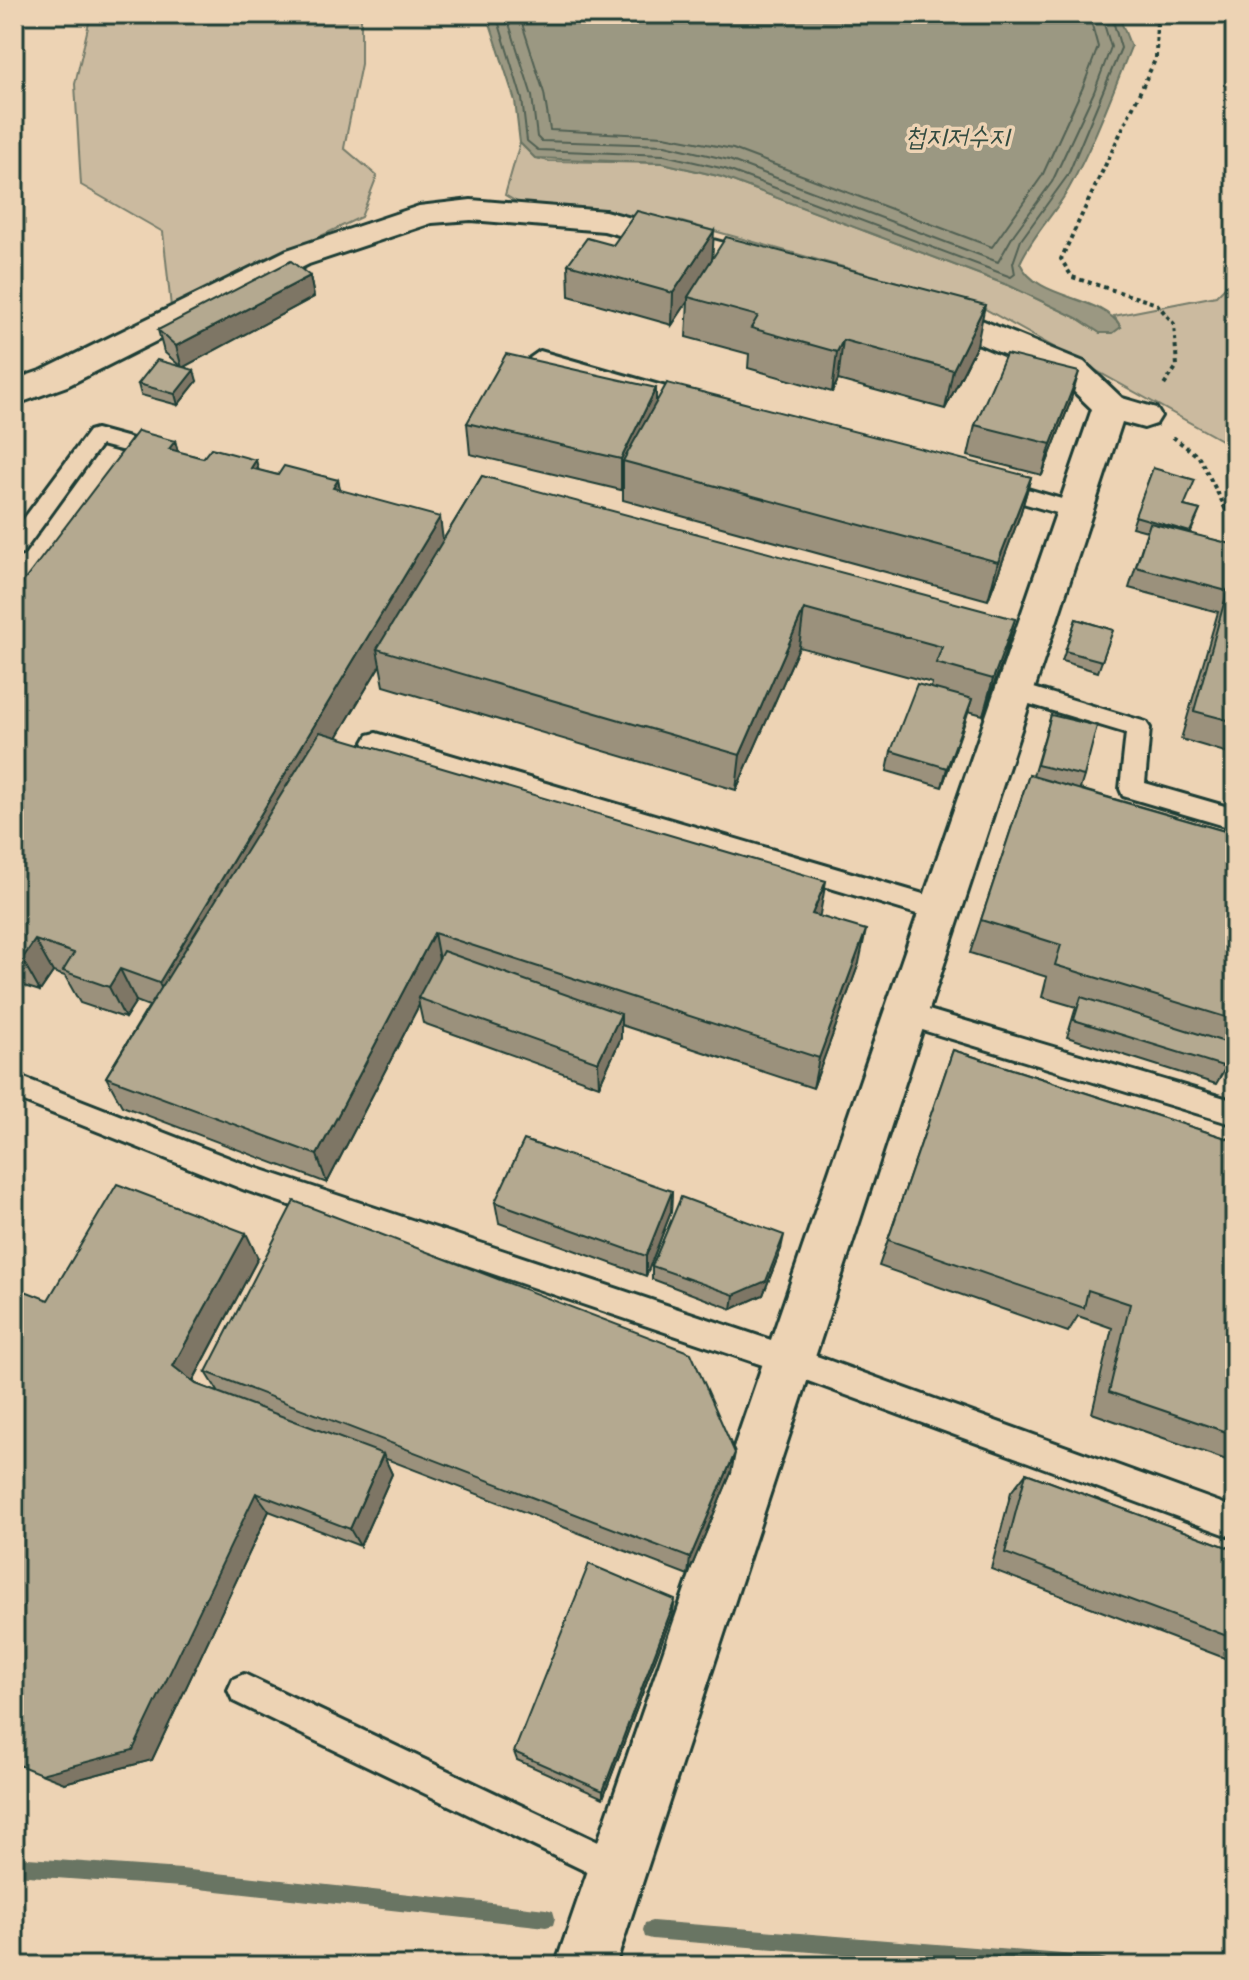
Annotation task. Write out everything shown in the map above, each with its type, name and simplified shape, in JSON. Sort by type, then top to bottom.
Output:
[{"type":"street","points":[[14,393],[55,378],[298,257],[430,213],[471,210],[605,221],[802,273]]},
{"type":"street","points":[[585,1966],[1014,691],[1026,628],[1074,510],[1127,411],[1072,370],[893,297]]},
{"type":"lane","points":[[540,358],[708,406]]},
{"type":"lane","points":[[14,548],[96,436],[172,456]]},
{"type":"lane","points":[[968,480],[1074,510]]},
{"type":"lane","points":[[1014,691],[1138,728],[1132,789],[1235,819]]},
{"type":"lane","points":[[376,742],[940,910]]},
{"type":"lane","points":[[905,1014],[1235,1113]]},
{"type":"lane","points":[[14,1086],[245,1177],[789,1360],[1235,1523]]},
{"type":"lane","points":[[244,1690],[618,1869]]},
{"type":"path","points":[[1157,14],[1156,58],[1061,259],[1072,277],[1157,304],[1174,324],[1177,366],[1127,411],[1199,457],[1235,526]]},
{"type":"shaded area","points":[[91,14],[361,14],[361,64],[344,148],[377,176],[361,217],[171,307],[163,232],[81,185],[75,84]]},
{"type":"shaded area","points":[[520,143],[535,158],[549,161],[663,163],[722,177],[1010,286],[1077,318],[1100,333],[1121,327],[1114,316],[1216,296],[1235,277],[1235,463],[1221,440],[976,304],[675,220],[522,205],[505,195]]},
{"type":"water","name":"첩지저수지","points":[[487,14],[1118,14],[1131,47],[1077,173],[1020,263],[1028,275],[1040,284],[1099,308],[1121,327],[1113,333],[1100,333],[1077,318],[1010,286],[722,177],[663,163],[535,158],[520,143],[515,101]]},
{"type":"building","points":[[637,211],[714,231],[673,293],[568,264],[587,238],[613,245]]},
{"type":"building","points":[[726,237],[985,305],[953,370],[843,340],[837,352],[751,328],[758,316],[688,297]]},
{"type":"building","points":[[291,261],[310,276],[176,346],[158,330]]},
{"type":"building","points":[[506,354],[656,388],[621,459],[467,423]]},
{"type":"building","points":[[1006,354],[1079,372],[1051,444],[975,425]]},
{"type":"building","points":[[157,360],[194,370],[175,394],[138,384]]},
{"type":"building","points":[[667,383],[1031,477],[998,562],[623,461]]},
{"type":"building","points":[[138,431],[175,441],[169,449],[203,458],[211,448],[256,460],[251,468],[278,475],[284,466],[338,480],[333,488],[440,517],[159,983],[120,969],[109,987],[63,971],[74,953],[35,940],[22,959],[14,957],[14,594]]},
{"type":"building","points":[[1153,468],[1195,480],[1184,506],[1200,510],[1190,532],[1135,516]]},
{"type":"building","points":[[482,476],[1015,619],[993,679],[936,663],[942,647],[804,609],[740,755],[377,649]]},
{"type":"building","points":[[1150,523],[1235,545],[1235,591],[1136,567]]},
{"type":"building","points":[[1228,589],[1235,591],[1235,722],[1194,711]]},
{"type":"building","points":[[1076,619],[1113,630],[1102,661],[1065,651]]},
{"type":"building","points":[[917,684],[972,699],[947,768],[891,751]]},
{"type":"building","points":[[1051,715],[1097,726],[1084,776],[1037,765]]},
{"type":"building","points":[[320,732],[826,881],[812,914],[866,930],[819,1058],[434,933],[317,1155],[106,1077]]},
{"type":"building","points":[[1029,775],[1235,834],[1235,1020],[1055,965],[1061,945],[981,920]]},
{"type":"building","points":[[443,951],[621,1014],[598,1062],[418,998]]},
{"type":"building","points":[[1081,997],[1231,1044],[1226,1067],[1074,1020]]},
{"type":"building","points":[[953,1050],[1235,1141],[1235,1435],[1109,1392],[1130,1304],[1088,1290],[1084,1308],[888,1240]]},
{"type":"building","points":[[524,1140],[672,1191],[646,1256],[495,1202]]},
{"type":"building","points":[[117,1184],[246,1233],[173,1366],[196,1384],[383,1454],[350,1529],[256,1493],[133,1750],[41,1774],[14,1763],[14,1309],[25,1291],[48,1300]]},
{"type":"building","points":[[681,1197],[784,1235],[766,1281],[734,1295],[652,1266]]},
{"type":"building","points":[[294,1201],[691,1353],[735,1453],[690,1558],[206,1372]]},
{"type":"building","points":[[1026,1473],[1235,1550],[1235,1639],[1005,1553]]},
{"type":"building","points":[[589,1564],[675,1600],[603,1791],[514,1752]]},
{"type":"waterway","points":[[14,1866],[181,1878],[546,1918]]},
{"type":"waterway","points":[[652,1930],[1099,1966]]}]
